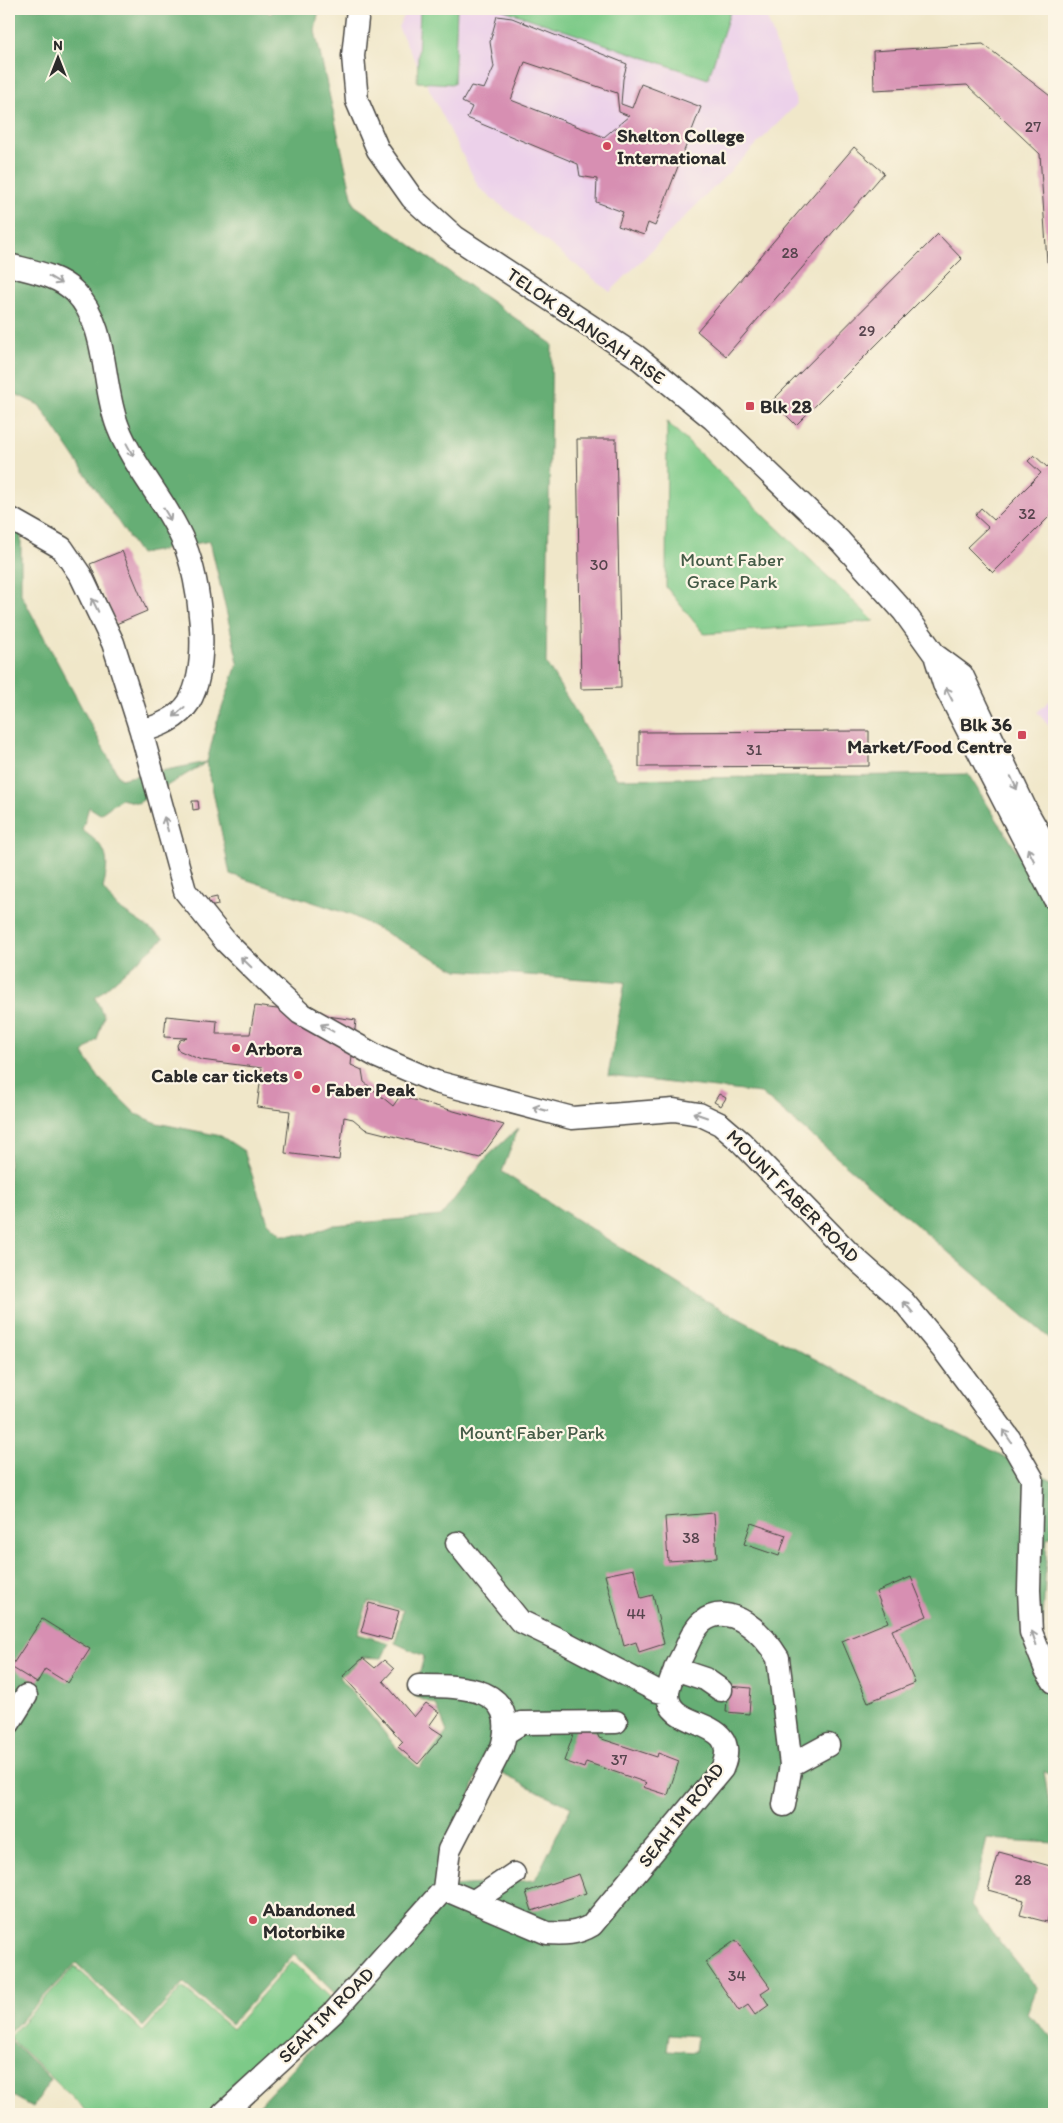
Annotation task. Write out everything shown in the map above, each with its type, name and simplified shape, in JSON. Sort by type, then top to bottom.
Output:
[{"type":"street","name":"TELOK BLANGAH RISE","points":[[358,9],[353,56],[357,101],[378,150],[412,198],[455,237],[636,356],[713,419],[840,541],[904,612],[935,655],[962,675],[1027,812],[1054,860]]},
{"type":"street","points":[[9,265],[46,274],[74,291],[94,318],[118,427],[183,542],[195,575],[201,638],[199,675],[188,703],[168,722],[141,731]]},
{"type":"street","name":"MOUNT FABER ROAD","points":[[9,518],[62,548],[81,576],[113,643],[141,731],[185,891],[226,942],[300,1013],[378,1057],[436,1082],[578,1127],[674,1110],[699,1114],[720,1124],[741,1142],[848,1252],[903,1301],[945,1352],[1009,1438],[1032,1478],[1031,1632],[1046,1670],[1054,1682]]},
{"type":"street","name":"TELOK BLANGAH RISE","points":[[935,655],[944,684],[1054,898]]},
{"type":"street","points":[[457,1543],[520,1621],[573,1646],[657,1691],[668,1693],[675,1669],[696,1629],[703,1621],[712,1617],[732,1616],[757,1630],[769,1642],[778,1658],[791,1765],[784,1805]]},
{"type":"street","points":[[675,1669],[705,1679],[721,1690]]},
{"type":"street","points":[[419,1686],[472,1688],[487,1695],[499,1706],[507,1732],[502,1747],[449,1850],[444,1889]]},
{"type":"street","name":"SEAH IM ROAD","points":[[223,2114],[334,2012],[444,1889],[547,1932],[565,1934],[581,1932],[592,1925],[722,1769],[725,1761],[724,1744],[720,1736],[714,1730],[682,1717],[670,1703],[668,1693]]},
{"type":"street","points":[[9,1723],[26,1696]]},
{"type":"street","points":[[507,1732],[521,1723],[616,1722]]},
{"type":"street","points":[[791,1765],[828,1745]]},
{"type":"street","points":[[474,1901],[514,1874]]},
{"type":"shaded area","name":"Shelton College International","points":[[408,9],[764,9],[797,104],[610,292],[479,188],[398,27]]},
{"type":"shaded area","points":[[1054,697],[1054,732],[1037,712]]},
{"type":"green space","points":[[9,9],[260,9],[271,14],[274,9],[319,9],[315,31],[354,205],[552,344],[546,663],[617,779],[968,774],[1054,910],[1054,1342],[761,1093],[608,1076],[625,982],[457,970],[351,915],[230,874],[207,762],[216,725],[238,662],[210,541],[140,554],[39,405],[9,391]]},
{"type":"green space","points":[[420,9],[457,9],[454,84],[417,82]]},
{"type":"green space","points":[[501,9],[731,9],[708,79]]},
{"type":"green space","name":"Mount Faber Grace Park","points":[[667,422],[874,621],[704,634],[666,587]]},
{"type":"green space","name":"Mount Faber Park","points":[[21,510],[21,594],[120,779],[207,762],[138,803],[121,799],[100,814],[89,807],[82,830],[98,843],[105,855],[107,861],[103,889],[117,907],[164,938],[95,998],[104,1016],[97,1040],[83,1053],[99,1078],[136,1114],[157,1123],[221,1136],[244,1151],[268,1222],[282,1235],[309,1235],[334,1225],[441,1216],[487,1157],[518,1128],[502,1172],[698,1297],[866,1386],[1054,1482],[1054,1536],[1047,1538],[1042,1645],[1054,1658],[1054,1778],[1044,1771],[1050,1810],[1054,1811],[1054,1843],[987,1839],[971,1906],[1037,1988],[1027,2014],[1054,2039],[1054,2114],[251,2114],[349,2007],[294,1954],[231,2024],[183,1983],[143,2027],[76,1963],[9,2033],[9,545]],"holes":[[[368,1601],[403,1610],[395,1643],[424,1656],[414,1696],[436,1705],[447,1732],[419,1768],[396,1747],[340,1677],[363,1657],[382,1658],[389,1643],[358,1634]],[[481,1764],[571,1807],[535,1880],[439,1887]],[[669,2034],[697,2036],[695,2052],[667,2050]]]},
{"type":"green space","points":[[292,1961],[331,1998],[220,2114],[90,2114],[9,2037],[75,1966],[143,2032],[182,1987],[232,2029]]},
{"type":"green space","points":[[9,2039],[51,2079],[33,2107],[9,2094]]},
{"type":"building","points":[[497,16],[512,18],[627,64],[623,79],[621,104],[632,108],[641,84],[701,107],[655,226],[648,223],[644,235],[618,226],[623,212],[596,202],[597,179],[580,176],[578,164],[467,118],[472,107],[462,102],[471,86],[484,89],[494,67],[490,42]],"holes":[[[525,62],[617,93],[619,112],[629,116],[604,137],[511,100]]]},
{"type":"building","points":[[983,44],[1054,99],[1054,262],[1047,262],[1040,154],[967,85],[874,90],[873,51]]},
{"type":"building","points":[[854,147],[884,173],[726,356],[697,331]]},
{"type":"building","points":[[938,234],[962,259],[796,425],[772,401]]},
{"type":"building","points":[[577,439],[616,439],[621,688],[581,689]]},
{"type":"building","points":[[1034,455],[1047,467],[1054,460],[1054,512],[993,573],[967,547],[988,527],[975,515],[981,508],[994,520],[1041,473],[1028,461]]},
{"type":"building","points":[[122,551],[147,611],[116,624],[90,564]]},
{"type":"building","points":[[869,731],[869,766],[639,767],[639,732]]},
{"type":"building","points":[[192,801],[198,801],[199,809],[193,810]]},
{"type":"building","points":[[217,897],[218,905],[209,907],[208,899]]},
{"type":"building","name":"Faber Peak","points":[[255,1006],[356,1020],[351,1065],[362,1070],[364,1082],[393,1106],[400,1096],[504,1125],[480,1158],[365,1129],[353,1119],[344,1117],[339,1160],[285,1153],[290,1111],[257,1107],[262,1068],[201,1060],[178,1050],[177,1045],[180,1040],[187,1038],[164,1037],[166,1016],[217,1021],[216,1034],[250,1034]]},
{"type":"building","points":[[719,1094],[726,1098],[721,1106],[714,1102]]},
{"type":"building","points":[[714,1513],[717,1558],[668,1561],[665,1517]]},
{"type":"building","points":[[751,1523],[786,1535],[779,1556],[744,1544]]},
{"type":"building","points":[[634,1569],[641,1598],[653,1595],[664,1644],[639,1652],[636,1642],[624,1646],[605,1575]]},
{"type":"building","points":[[911,1577],[927,1616],[892,1630],[915,1683],[868,1702],[842,1641],[888,1622],[876,1592]]},
{"type":"building","points":[[369,1603],[399,1611],[391,1640],[361,1632]]},
{"type":"building","points":[[42,1619],[90,1649],[68,1683],[45,1669],[37,1683],[11,1667]]},
{"type":"building","points":[[363,1658],[375,1668],[384,1660],[394,1669],[383,1681],[414,1717],[426,1703],[439,1712],[429,1726],[443,1735],[418,1764],[398,1747],[403,1742],[343,1676]]},
{"type":"building","points":[[728,1686],[751,1688],[749,1714],[726,1712]]},
{"type":"building","points":[[577,1724],[597,1733],[599,1738],[657,1757],[658,1753],[679,1761],[668,1795],[643,1787],[647,1783],[586,1762],[584,1768],[564,1761]]},
{"type":"building","points":[[999,1852],[1054,1867],[1054,1907],[1051,1906],[1047,1922],[1020,1915],[1024,1900],[988,1890]]},
{"type":"building","points":[[579,1874],[586,1893],[532,1911],[526,1892]]},
{"type":"building","points":[[736,1940],[770,1987],[761,1993],[769,2005],[755,2015],[748,2005],[739,2011],[705,1962]]},
{"type":"place","name":"Shelton College International","points":[[607,146]]},
{"type":"place","name":"Blk 28","points":[[750,406]]},
{"type":"place","name":"Blk 36 Market/Food Centre","points":[[1022,735]]},
{"type":"place","name":"Arbora","points":[[236,1048]]},
{"type":"place","name":"Cable car tickets","points":[[298,1075]]},
{"type":"place","name":"Faber Peak","points":[[316,1089]]},
{"type":"place","name":"Abandoned Motorbike","points":[[253,1920]]}]
